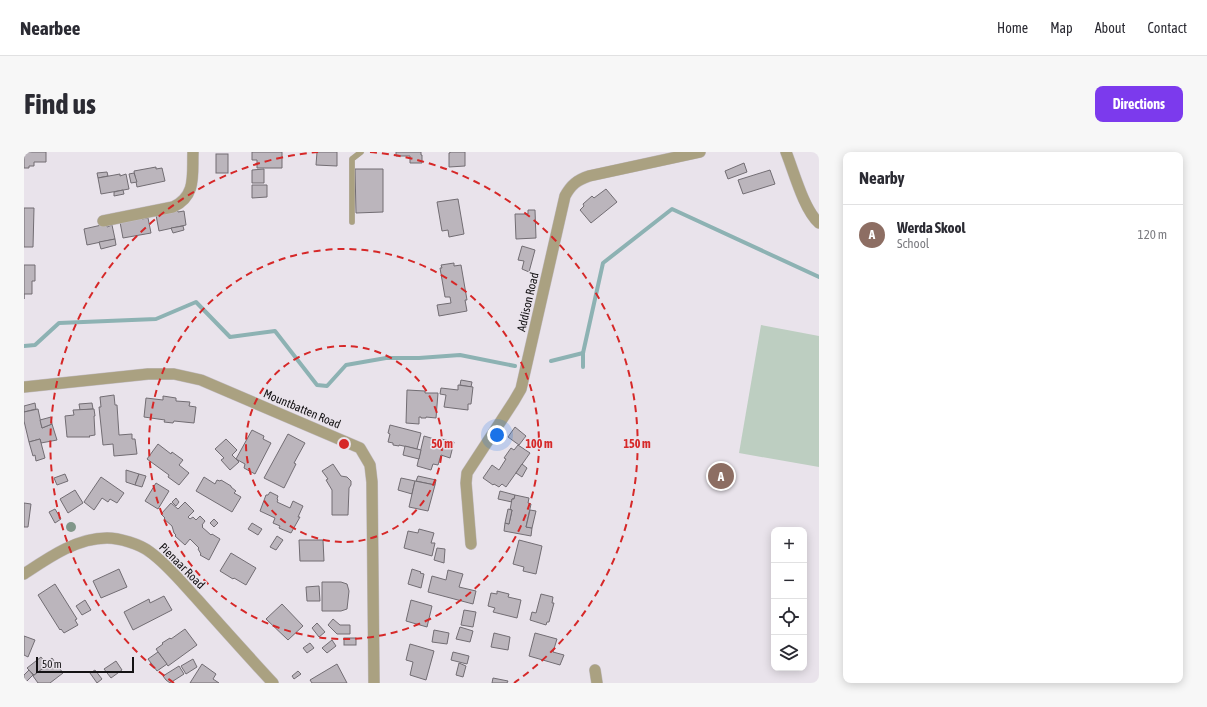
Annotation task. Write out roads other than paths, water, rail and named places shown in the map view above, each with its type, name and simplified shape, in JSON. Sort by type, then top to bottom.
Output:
[{"type":"street","points":[[103,221],[173,207],[180,204],[190,191],[192,183],[192,152]]},
{"type":"street","name":"Addison Road","points":[[471,544],[466,483],[467,473],[521,389],[565,196],[569,189],[574,183],[589,176],[700,152]]},
{"type":"street","points":[[786,152],[807,207],[815,220],[819,223]]},
{"type":"street","name":"Mountbatten Road","points":[[24,387],[148,374],[174,374],[201,380],[360,448],[370,465],[372,482],[374,683]]},
{"type":"street","name":"Pienaar Road","points":[[24,574],[53,555],[72,546],[88,541],[107,538],[130,542],[149,551],[169,569],[273,683]]},
{"type":"street","points":[[595,670],[597,683]]},
{"type":"lane","points":[[352,222],[352,159],[361,152]]},
{"type":"waterway","points":[[583,367],[583,353],[603,263],[672,209],[819,277]]},
{"type":"waterway","points":[[24,346],[35,345],[59,323],[156,319],[196,302],[230,337],[275,331],[317,385],[327,386],[346,365],[386,358],[419,358],[460,355],[515,366]]},
{"type":"waterway","points":[[551,361],[583,353]]},
{"type":"place","name":"Werda Skool","points":[[721,476]]}]
